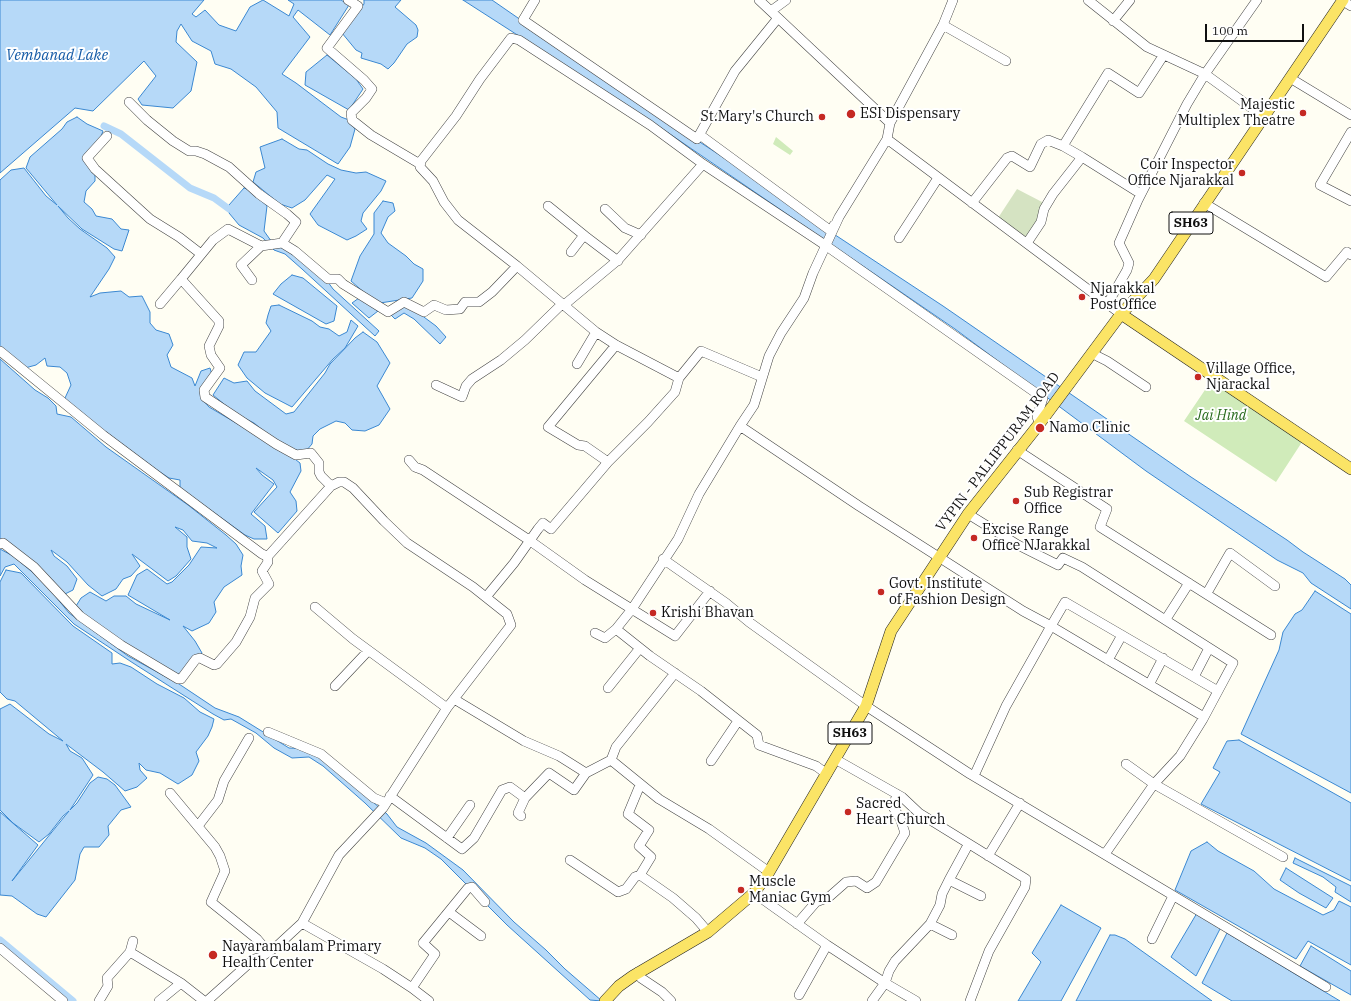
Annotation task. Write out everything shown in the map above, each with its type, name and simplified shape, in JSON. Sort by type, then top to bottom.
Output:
[{"type":"main road","name":"VYPIN - PALLIPPURAM ROAD","points":[[607,999],[619,986],[638,972],[708,932],[754,893],[770,872],[866,706],[891,631],[940,556],[968,514],[1017,450],[1040,423],[1121,314],[1154,279],[1290,78],[1346,2]]},
{"type":"main road","points":[[1121,314],[1351,469]]},
{"type":"street","points":[[348,0],[358,6],[327,48],[364,80],[372,89],[366,98],[351,113],[352,120],[371,135],[420,164]]},
{"type":"street","points":[[535,0],[523,20],[697,139],[735,71],[778,18]]},
{"type":"street","points":[[759,0],[890,123]]},
{"type":"street","points":[[770,11],[786,0]]},
{"type":"street","points":[[700,135],[831,231],[887,139],[890,123],[943,25],[953,0]]},
{"type":"street","points":[[1088,0],[1147,47],[1205,74],[1264,117]]},
{"type":"street","points":[[1113,21],[1130,0]]},
{"type":"street","points":[[1108,303],[1127,270],[1129,263],[1119,243],[1141,194],[1187,104],[1205,74],[1257,0]]},
{"type":"street","points":[[943,25],[1006,61]]},
{"type":"street","points":[[680,378],[616,345],[596,332],[517,266],[458,220],[444,202],[433,181],[420,168],[421,161],[456,116],[480,79],[511,38],[518,40],[650,125],[703,164],[825,245],[1043,398],[1037,416],[1040,423]]},
{"type":"street","points":[[1063,146],[1108,73],[1139,93],[1164,56]]},
{"type":"street","points":[[1290,78],[1351,115]]},
{"type":"street","points":[[130,102],[147,120],[173,141],[189,151],[196,151],[229,167],[259,194],[296,222],[272,244],[241,265],[252,280]]},
{"type":"street","points":[[1351,132],[1320,185],[1351,201]]},
{"type":"street","points":[[107,136],[88,158],[95,169],[150,219],[179,237],[201,254]]},
{"type":"street","points":[[887,139],[1121,314]]},
{"type":"street","points":[[972,203],[1007,158],[1012,156],[1030,167],[1041,144],[1048,140],[1063,146],[1082,157],[1141,194]]},
{"type":"street","points":[[1027,243],[1041,222],[1044,209],[1053,194],[1082,157]]},
{"type":"street","points":[[436,385],[462,397],[466,386],[472,379],[507,355],[563,304],[618,260],[703,164]]},
{"type":"street","points":[[899,238],[938,178]]},
{"type":"street","points":[[1204,203],[1326,277],[1347,252],[1351,255]]},
{"type":"street","points":[[548,206],[618,260]]},
{"type":"street","points":[[605,209],[625,228],[641,235]]},
{"type":"street","points":[[595,633],[605,638],[616,629],[632,609],[663,559],[678,539],[699,494],[754,405],[769,356],[781,333],[804,298],[825,245],[839,217]]},
{"type":"street","points":[[160,304],[213,240],[228,230],[301,255],[328,279],[338,278],[343,284],[388,312],[404,302],[424,312],[434,305],[446,310],[460,310],[465,302],[479,302],[517,266]]},
{"type":"street","points":[[571,252],[581,238],[585,236]]},
{"type":"street","points":[[180,279],[219,321],[219,326],[209,346],[211,355],[220,368],[204,390],[205,397],[276,444],[296,455],[311,453],[319,463],[321,476],[331,486]]},
{"type":"street","points":[[577,364],[596,332]]},
{"type":"street","points":[[608,462],[585,446],[578,445],[548,427],[616,345]]},
{"type":"street","points":[[0,351],[102,435],[267,556],[268,562],[262,571],[269,584],[255,598],[250,617],[236,642],[217,664],[214,665],[200,658],[196,659],[181,679],[178,679],[121,645],[80,616],[34,567],[10,549],[0,544]]},
{"type":"street","points":[[486,597],[543,524],[551,529],[608,462],[648,422],[675,392],[680,378],[701,351],[762,378]]},
{"type":"street","points":[[1097,356],[1107,360],[1146,386]]},
{"type":"street","points":[[740,426],[859,506],[940,556],[1024,611],[1150,683],[1204,717]]},
{"type":"street","points":[[1017,450],[1107,509],[1100,527],[1207,593],[1271,635]]},
{"type":"street","points":[[409,460],[415,467],[423,470],[529,540],[585,580],[675,636],[710,592]]},
{"type":"street","points":[[130,952],[181,983],[206,1001],[254,959],[268,952],[302,923],[339,855],[386,802],[447,708],[511,625],[507,614],[486,597],[407,543],[353,488],[344,482],[339,482],[331,486],[267,556]]},
{"type":"street","points":[[968,514],[1018,545],[1058,565],[1063,558],[1082,567],[1233,663],[1204,717],[1180,756],[1154,784],[1105,854]]},
{"type":"street","points":[[1207,593],[1230,553],[1275,586]]},
{"type":"street","points":[[663,559],[866,706],[974,776],[1326,987]]},
{"type":"street","points":[[1166,619],[1189,583]]},
{"type":"street","points":[[974,776],[1006,706],[1065,602],[1218,691]]},
{"type":"street","points":[[315,607],[345,634],[447,708]]},
{"type":"street","points":[[616,629],[640,648],[701,691],[738,722],[757,735],[759,745],[816,766],[827,774]]},
{"type":"street","points":[[1108,660],[1122,635]]},
{"type":"street","points":[[608,688],[640,648]]},
{"type":"street","points":[[1194,677],[1209,648]]},
{"type":"street","points":[[335,686],[368,651]]},
{"type":"street","points":[[1150,683],[1163,658]]},
{"type":"street","points":[[521,816],[518,812],[525,798],[549,774],[574,790],[586,773],[611,760],[620,741],[675,673]]},
{"type":"street","points":[[454,699],[524,741],[558,756],[586,773]]},
{"type":"street","points":[[711,761],[738,722]]},
{"type":"street","points":[[268,732],[321,754],[374,798],[386,802],[447,838],[462,849],[474,838],[502,790],[510,787],[525,798]]},
{"type":"street","points":[[198,826],[218,800],[224,781],[249,738]]},
{"type":"street","points":[[611,760],[659,799],[709,829],[770,872]]},
{"type":"street","points":[[835,760],[897,794],[919,813],[1026,879],[1025,888],[989,951],[970,1001]]},
{"type":"street","points":[[1126,764],[1154,784],[1283,857]]},
{"type":"street","points":[[570,860],[618,892],[626,889],[635,877],[640,875],[651,857],[639,846],[649,830],[628,814],[640,785]]},
{"type":"street","points":[[170,793],[215,847],[225,871],[212,902],[257,940],[268,952]]},
{"type":"street","points":[[797,924],[816,902],[829,896],[846,882],[856,881],[867,888],[876,882],[905,833],[900,818],[893,807],[897,794]]},
{"type":"street","points":[[988,856],[1020,803]]},
{"type":"street","points":[[447,838],[470,805]]},
{"type":"street","points":[[872,1001],[884,983],[888,971],[895,961],[930,924],[940,905],[942,894],[968,844]]},
{"type":"street","points":[[640,875],[673,898],[696,918],[708,932]]},
{"type":"street","points":[[949,880],[981,896]]},
{"type":"street","points":[[412,988],[435,954],[423,943],[468,888],[472,887],[485,902]]},
{"type":"street","points":[[754,893],[827,945],[884,983],[913,1000]]},
{"type":"street","points":[[1152,939],[1173,896]]},
{"type":"street","points":[[448,912],[481,936]]},
{"type":"street","points":[[302,923],[412,988],[424,1000]]},
{"type":"street","points":[[930,924],[952,935]]},
{"type":"street","points":[[99,1001],[108,986],[107,978],[130,952],[133,940]]},
{"type":"street","points":[[799,995],[827,945]]},
{"type":"street","points":[[0,948],[62,1001]]},
{"type":"street","points":[[638,972],[641,978],[662,992],[671,1001]]},
{"type":"street","points":[[159,1001],[181,983]]},
{"type":"green space","points":[[776,137],[793,151],[790,155],[773,144]]},
{"type":"green space","points":[[1017,189],[1044,203],[1029,239],[998,218]]},
{"type":"green space","name":"Jai Hind","points":[[1211,381],[1302,442],[1276,482],[1184,421]]},
{"type":"water","name":"Vembanad Lake","points":[[0,0],[204,0],[192,14],[196,17],[205,10],[219,25],[236,31],[250,7],[263,0],[289,16],[294,4],[288,0],[341,0],[349,5],[330,35],[298,10],[293,17],[310,37],[282,74],[341,117],[349,120],[355,129],[350,147],[338,164],[278,128],[277,112],[256,87],[231,69],[215,64],[211,51],[192,41],[181,24],[177,31],[176,42],[197,62],[191,91],[173,108],[142,105],[138,99],[156,76],[144,61],[93,111],[75,108],[0,173]]},
{"type":"water","points":[[364,0],[401,0],[395,7],[416,25],[418,30],[417,37],[407,44],[388,69],[381,64],[361,58],[362,53],[356,50],[342,33],[364,4]]},
{"type":"water","points":[[463,0],[492,0],[648,108],[753,177],[811,219],[943,306],[1191,477],[1345,579],[1351,585],[1351,609],[1311,583],[1303,573],[1277,560],[1146,471],[955,329],[645,117]]},
{"type":"water","points":[[327,55],[356,79],[363,89],[349,110],[305,85],[306,72]]},
{"type":"water","points":[[77,117],[87,124],[103,131],[97,147],[87,164],[95,171],[95,181],[86,191],[84,202],[92,209],[96,216],[112,219],[121,229],[129,230],[122,251],[114,249],[82,229],[58,206],[80,229],[107,248],[115,257],[109,269],[90,297],[100,293],[121,291],[129,297],[142,296],[150,312],[150,323],[156,330],[169,334],[173,345],[167,355],[171,367],[192,378],[195,386],[201,371],[210,368],[213,378],[202,399],[209,407],[287,453],[300,463],[301,471],[290,492],[296,501],[297,511],[278,533],[254,512],[277,487],[273,480],[256,468],[262,475],[274,484],[251,514],[265,526],[267,539],[254,539],[245,535],[180,488],[180,480],[169,478],[157,470],[71,406],[65,398],[71,385],[67,373],[60,367],[47,366],[45,358],[36,365],[25,368],[0,349],[0,180],[11,170],[24,168],[46,196],[57,205],[26,168],[30,157],[62,129],[67,122]]},
{"type":"water","points":[[282,139],[299,149],[307,150],[328,164],[341,170],[356,173],[366,172],[386,181],[381,191],[363,213],[361,221],[367,229],[347,240],[318,225],[310,214],[335,179],[327,175],[305,200],[292,208],[280,204],[253,182],[256,172],[265,168],[260,147]]},
{"type":"water","points":[[244,188],[250,190],[267,206],[264,231],[274,245],[279,245],[325,278],[333,289],[379,331],[375,336],[285,254],[274,250],[263,238],[239,225],[229,213],[229,205]]},
{"type":"water","points":[[383,201],[393,203],[395,211],[388,217],[381,233],[388,243],[414,264],[423,269],[423,281],[412,298],[380,303],[367,295],[351,281],[360,256],[374,234],[374,213]]},
{"type":"water","points":[[292,275],[303,278],[337,306],[334,321],[326,324],[273,294],[281,284]]},
{"type":"water","points":[[359,298],[378,311],[369,318],[352,303]]},
{"type":"water","points":[[279,305],[312,321],[320,327],[329,329],[339,336],[347,332],[351,320],[358,326],[345,348],[333,359],[292,407],[265,393],[247,378],[238,365],[244,352],[256,352],[271,331],[266,323],[268,315],[271,306]]},
{"type":"water","points":[[409,306],[436,326],[446,337],[440,344],[414,319],[404,313],[395,319],[391,315],[401,308]]},
{"type":"water","points":[[363,332],[377,342],[390,363],[377,386],[390,409],[379,425],[365,431],[352,430],[345,423],[336,421],[320,429],[313,436],[312,444],[306,451],[295,452],[282,446],[254,423],[236,414],[213,395],[224,378],[234,383],[247,381],[255,391],[286,414],[294,412],[325,373],[330,364],[355,338]]},
{"type":"water","points":[[0,359],[35,390],[48,398],[56,406],[57,414],[71,417],[106,447],[188,505],[236,544],[243,555],[241,566],[242,575],[224,587],[214,602],[216,612],[209,623],[192,631],[183,626],[202,653],[179,678],[73,611],[81,598],[90,592],[106,601],[114,596],[126,596],[136,604],[170,620],[128,595],[137,575],[147,569],[167,584],[172,582],[189,565],[201,547],[217,548],[207,543],[192,541],[183,530],[175,527],[187,537],[187,547],[191,559],[176,576],[168,581],[132,554],[140,566],[131,576],[123,579],[116,589],[102,596],[88,585],[67,562],[51,550],[54,556],[67,566],[77,579],[73,590],[61,596],[0,544]]},
{"type":"water","points":[[0,549],[13,556],[43,581],[69,613],[128,656],[179,684],[215,708],[239,717],[289,748],[310,749],[387,814],[397,827],[426,843],[463,870],[514,922],[602,1001],[590,1000],[507,925],[441,859],[425,848],[401,838],[365,803],[323,766],[309,757],[292,758],[274,748],[256,733],[231,719],[224,720],[213,714],[133,663],[74,624],[14,564],[5,567],[0,576]]},
{"type":"water","points":[[6,570],[21,573],[73,626],[112,653],[112,664],[120,663],[131,667],[157,684],[184,698],[200,712],[214,719],[208,736],[196,752],[199,761],[192,775],[178,784],[160,773],[146,770],[139,763],[140,770],[147,778],[137,787],[125,791],[66,744],[70,751],[82,758],[93,775],[70,810],[77,803],[90,783],[98,777],[107,779],[115,785],[131,807],[121,810],[108,826],[109,835],[99,847],[84,847],[80,854],[75,880],[46,917],[37,914],[12,896],[0,895],[0,812],[38,845],[12,881],[69,811],[63,816],[49,834],[39,842],[13,823],[0,810],[0,709],[10,704],[49,734],[63,741],[15,701],[7,699],[0,692],[0,582]]},
{"type":"water","points":[[1315,591],[1351,614],[1351,793],[1241,734],[1279,650],[1283,632],[1295,614],[1302,610]]},
{"type":"water","points":[[1239,740],[1351,803],[1351,881],[1201,804],[1220,772],[1213,768],[1227,741]]},
{"type":"water","points":[[1207,842],[1218,851],[1254,871],[1274,889],[1323,915],[1334,910],[1339,901],[1351,907],[1351,965],[1308,941],[1296,959],[1175,890],[1191,851]]},
{"type":"water","points":[[1295,858],[1351,886],[1351,902],[1335,892],[1336,887],[1323,877],[1293,863]]},
{"type":"water","points":[[1286,868],[1333,898],[1326,908],[1299,893],[1280,880]]},
{"type":"water","points":[[1061,905],[1101,928],[1061,1001],[1018,1001],[1041,962],[1032,953]]},
{"type":"water","points":[[1197,913],[1221,927],[1196,976],[1171,957]]},
{"type":"water","points":[[1227,933],[1340,1001],[1232,1001],[1202,983]]},
{"type":"water","points":[[1110,935],[1115,935],[1125,939],[1212,1001],[1076,1001]]},
{"type":"water","points":[[1311,946],[1351,971],[1351,995],[1300,966]]},
{"type":"waterway","points":[[104,126],[121,134],[190,188],[214,198],[229,209]]},
{"type":"waterway","points":[[0,940],[73,1001]]},
{"type":"place","name":"Majestic Multiplex Theatre","points":[[1303,113]]},
{"type":"place","name":"ESI Dispensary","points":[[851,114]]},
{"type":"place","name":"St.Mary's Church","points":[[822,117]]},
{"type":"place","name":"Coir Inspector Office Njarakkal","points":[[1242,173]]},
{"type":"place","name":"Njarakkal PostOffice","points":[[1082,297]]},
{"type":"place","name":"Village Office, Njarackal","points":[[1198,377]]},
{"type":"place","name":"Namo Clinic","points":[[1040,428]]},
{"type":"place","name":"Sub Registrar Office","points":[[1016,501]]},
{"type":"place","name":"Excise Range Office NJarakkal","points":[[974,538]]},
{"type":"place","name":"Govt. Institute of Fashion Design","points":[[881,592]]},
{"type":"place","name":"Krishi Bhavan","points":[[653,613]]},
{"type":"place","name":"Sacred Heart Church","points":[[848,812]]},
{"type":"place","name":"Muscle Maniac Gym","points":[[741,890]]},
{"type":"place","name":"Nayarambalam Primary Health Center","points":[[213,955]]}]
